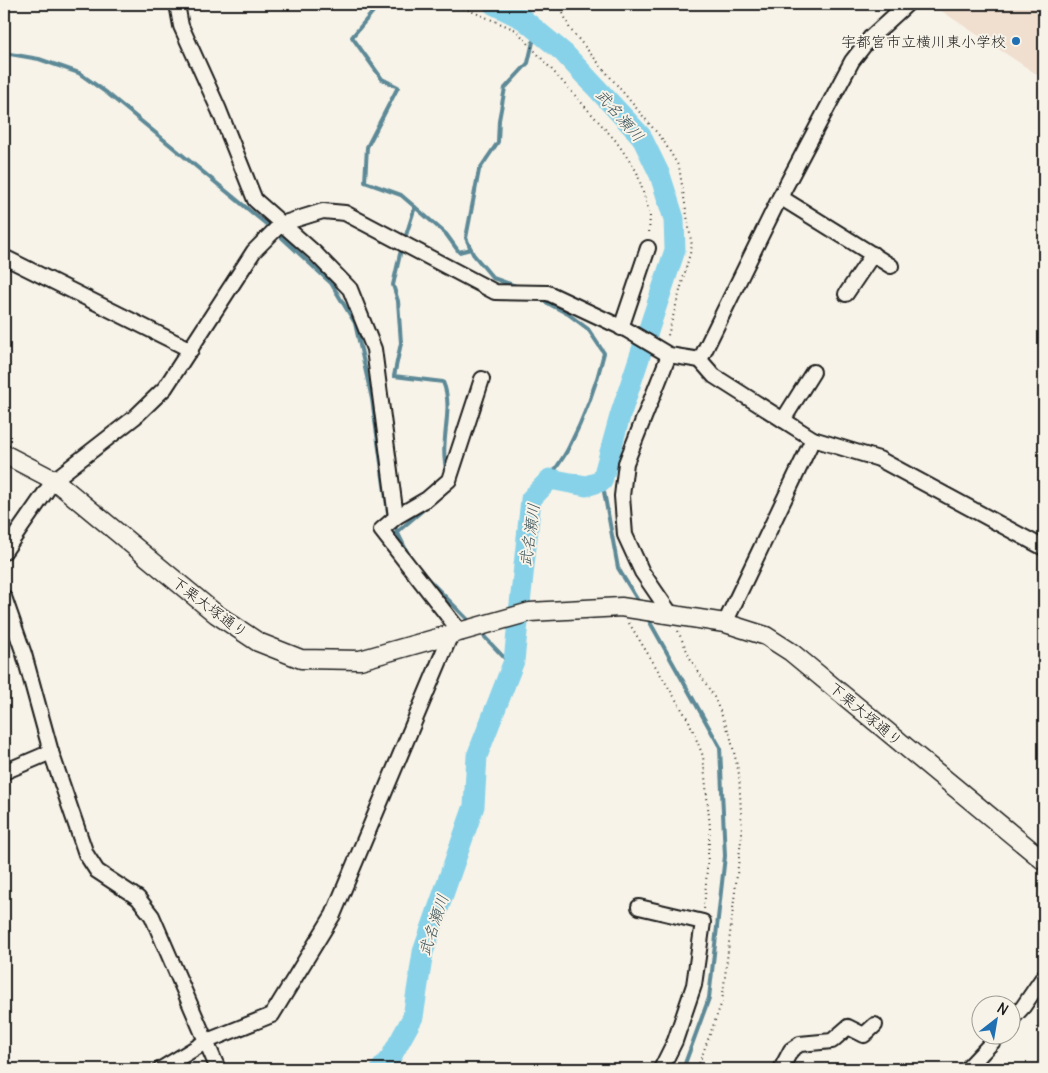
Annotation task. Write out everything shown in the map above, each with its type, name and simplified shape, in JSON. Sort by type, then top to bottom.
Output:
[{"type":"street","points":[[177,4],[181,26],[220,110],[255,200],[315,253],[350,289],[374,349],[396,517]]},
{"type":"street","points":[[700,360],[780,197],[852,61],[870,38],[907,4]]},
{"type":"street","points":[[780,197],[891,266]]},
{"type":"street","points":[[4,552],[54,480],[135,418],[165,388],[192,350],[254,250],[281,224],[324,211],[345,213],[495,292],[548,292],[624,329],[664,352],[700,360],[714,376],[813,440],[879,459],[1044,548]]},
{"type":"street","points":[[624,329],[648,248]]},
{"type":"street","points":[[846,294],[873,254]]},
{"type":"street","points":[[4,257],[192,350]]},
{"type":"street","points":[[664,352],[626,463],[622,496],[625,535],[642,572],[667,613]]},
{"type":"street","points":[[783,420],[813,372]]},
{"type":"street","points":[[161,1069],[207,1041],[272,1015],[328,924],[456,634],[381,530],[396,517],[427,499],[450,480],[482,379]]},
{"type":"street","points":[[725,623],[813,440]]},
{"type":"street","name":"下栗大塚通り","points":[[4,454],[54,480],[216,614],[258,642],[301,659],[360,660],[530,612],[619,607],[725,623],[766,636],[791,652],[1044,861]]},
{"type":"street","points":[[4,597],[24,654],[51,752],[86,854],[97,871],[138,898],[152,916],[218,1069]]},
{"type":"street","points":[[4,772],[51,752]]},
{"type":"street","points":[[639,907],[703,922],[694,985],[675,1041],[661,1069]]},
{"type":"street","points":[[1020,1010],[1044,976]]},
{"type":"street","points":[[781,1069],[791,1050],[800,1044],[832,1041],[848,1027],[864,1035],[875,1025]]},
{"type":"street","points":[[967,1069],[989,1046]]},
{"type":"path","points":[[454,4],[516,30],[616,141],[637,172],[650,215],[648,248]]},
{"type":"path","points":[[559,4],[570,29],[663,140],[679,167],[692,246],[664,352]]},
{"type":"path","points":[[619,607],[689,721],[703,756],[710,827],[703,922]]},
{"type":"path","points":[[667,613],[690,658],[714,697],[730,735],[739,774],[742,832],[722,1002],[697,1069]]},
{"type":"shaded area","name":"宇都宮市立横川東小学校","points":[[931,4],[1044,4],[1044,79]]},
{"type":"waterway","points":[[375,4],[376,8],[352,37],[382,79],[398,87],[367,147],[365,182],[401,195],[415,207],[400,254],[393,285],[398,301],[401,343],[394,376],[443,382],[447,404],[444,449],[447,472]]},
{"type":"waterway","name":"武名瀬川","points":[[381,1069],[391,1057],[413,1017],[423,952],[474,806],[477,756],[514,661],[531,499],[550,479],[586,486],[602,481],[620,416],[675,250],[674,219],[660,175],[641,136],[564,53],[523,19],[493,4]]},
{"type":"waterway","points":[[516,286],[493,278],[473,254],[466,238],[479,170],[498,142],[499,120],[505,88],[528,63],[536,29]]},
{"type":"waterway","points":[[4,53],[39,59],[79,73],[107,93],[271,228]]},
{"type":"waterway","points":[[415,207],[446,234],[459,252],[471,249]]},
{"type":"waterway","points":[[277,233],[331,283],[355,323],[372,399],[388,513],[407,552]]},
{"type":"waterway","points":[[538,298],[568,314],[588,329],[604,353],[584,414],[568,449],[550,479]]},
{"type":"waterway","points":[[602,481],[618,568],[640,604]]},
{"type":"waterway","points":[[396,533],[444,492]]},
{"type":"waterway","points":[[423,574],[471,623]]},
{"type":"waterway","points":[[647,617],[720,747],[725,856],[709,998],[683,1069]]},
{"type":"waterway","points":[[479,631],[512,666]]},
{"type":"place","name":"宇都宮市立横川東小学校","points":[[1016,41]]}]
